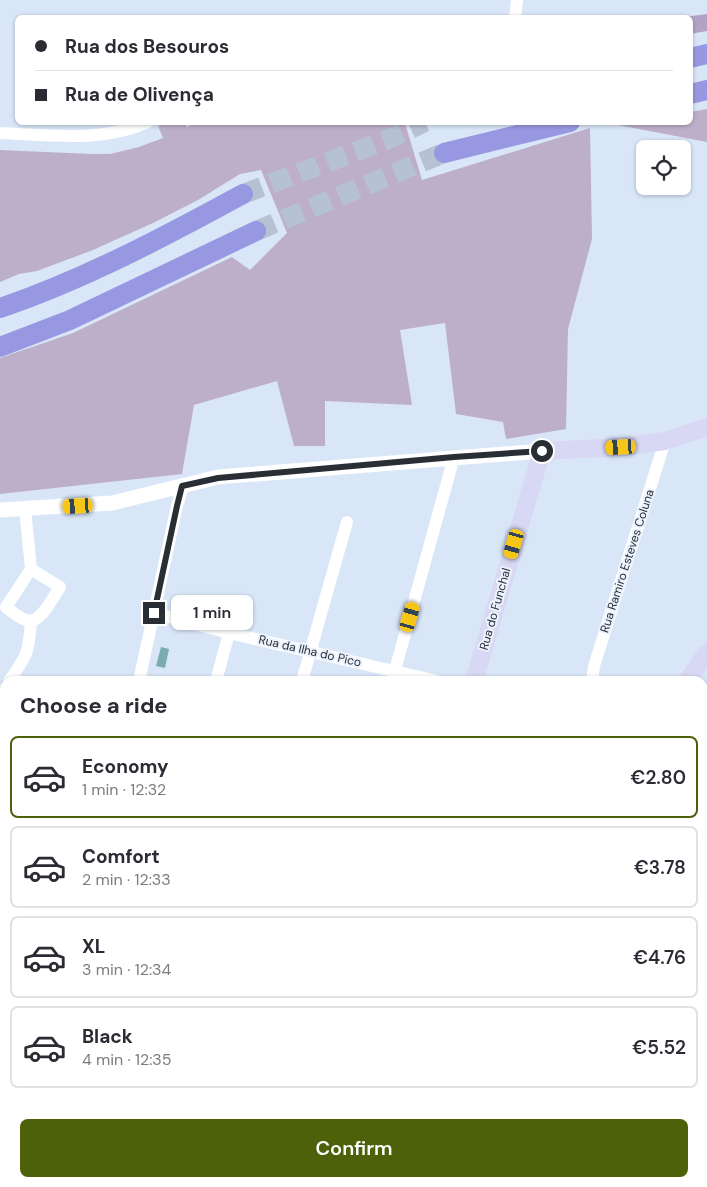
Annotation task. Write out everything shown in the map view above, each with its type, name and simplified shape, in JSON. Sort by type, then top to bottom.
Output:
[{"type":"highway","points":[[693,57],[707,54]]},
{"type":"highway","points":[[693,93],[707,90]]},
{"type":"highway","points":[[444,153],[558,125]]},
{"type":"highway","points":[[0,308],[45,291],[132,252],[243,194]]},
{"type":"highway","points":[[0,347],[70,320],[256,230]]},
{"type":"main road","points":[[542,451],[621,447],[665,440],[707,427]]},
{"type":"main road","name":"Rua do Funchal","points":[[475,676],[542,451]]},
{"type":"main road","points":[[691,676],[707,653]]},
{"type":"street","points":[[515,15],[517,0]]},
{"type":"street","points":[[0,133],[96,136],[132,129],[141,125]]},
{"type":"street","name":"Rua Ramiro Esteves Coluna","points":[[593,676],[594,666],[665,440]]},
{"type":"street","points":[[0,510],[112,503],[218,478],[542,451]]},
{"type":"street","points":[[394,676],[454,457]]},
{"type":"street","points":[[140,676],[182,486]]},
{"type":"street","points":[[26,509],[32,568],[6,608],[30,622],[39,618],[60,587],[32,568]]},
{"type":"street","points":[[304,676],[347,522]]},
{"type":"street","name":"Rua da Ilha do Pico","points":[[154,613],[229,633],[311,651],[394,676]]},
{"type":"street","points":[[12,676],[27,654],[30,645],[30,622]]},
{"type":"street","points":[[217,676],[229,633]]},
{"type":"shaded area","points":[[707,14],[707,31],[693,33],[693,16]]},
{"type":"shaded area","points":[[707,109],[707,142],[618,125],[693,125],[693,111]]},
{"type":"shaded area","points":[[160,125],[186,125],[187,127],[191,125],[406,125],[422,180],[590,128],[592,239],[568,329],[566,429],[506,439],[503,422],[456,414],[445,323],[400,330],[412,405],[325,401],[325,446],[294,446],[277,381],[194,405],[182,474],[0,494],[0,358],[73,333],[232,257],[250,270],[287,233],[261,170],[240,174],[198,200],[93,250],[37,271],[19,274],[0,282],[0,150],[110,154],[139,147],[163,138],[158,126]]},
{"type":"shaded area","points":[[161,647],[169,649],[165,668],[156,666]]},
{"type":"tunnel","points":[[243,194],[384,141],[419,125]]},
{"type":"tunnel","points":[[256,231],[444,153]]},
{"type":"route","points":[[154,613],[182,486],[218,478],[542,451]]}]
